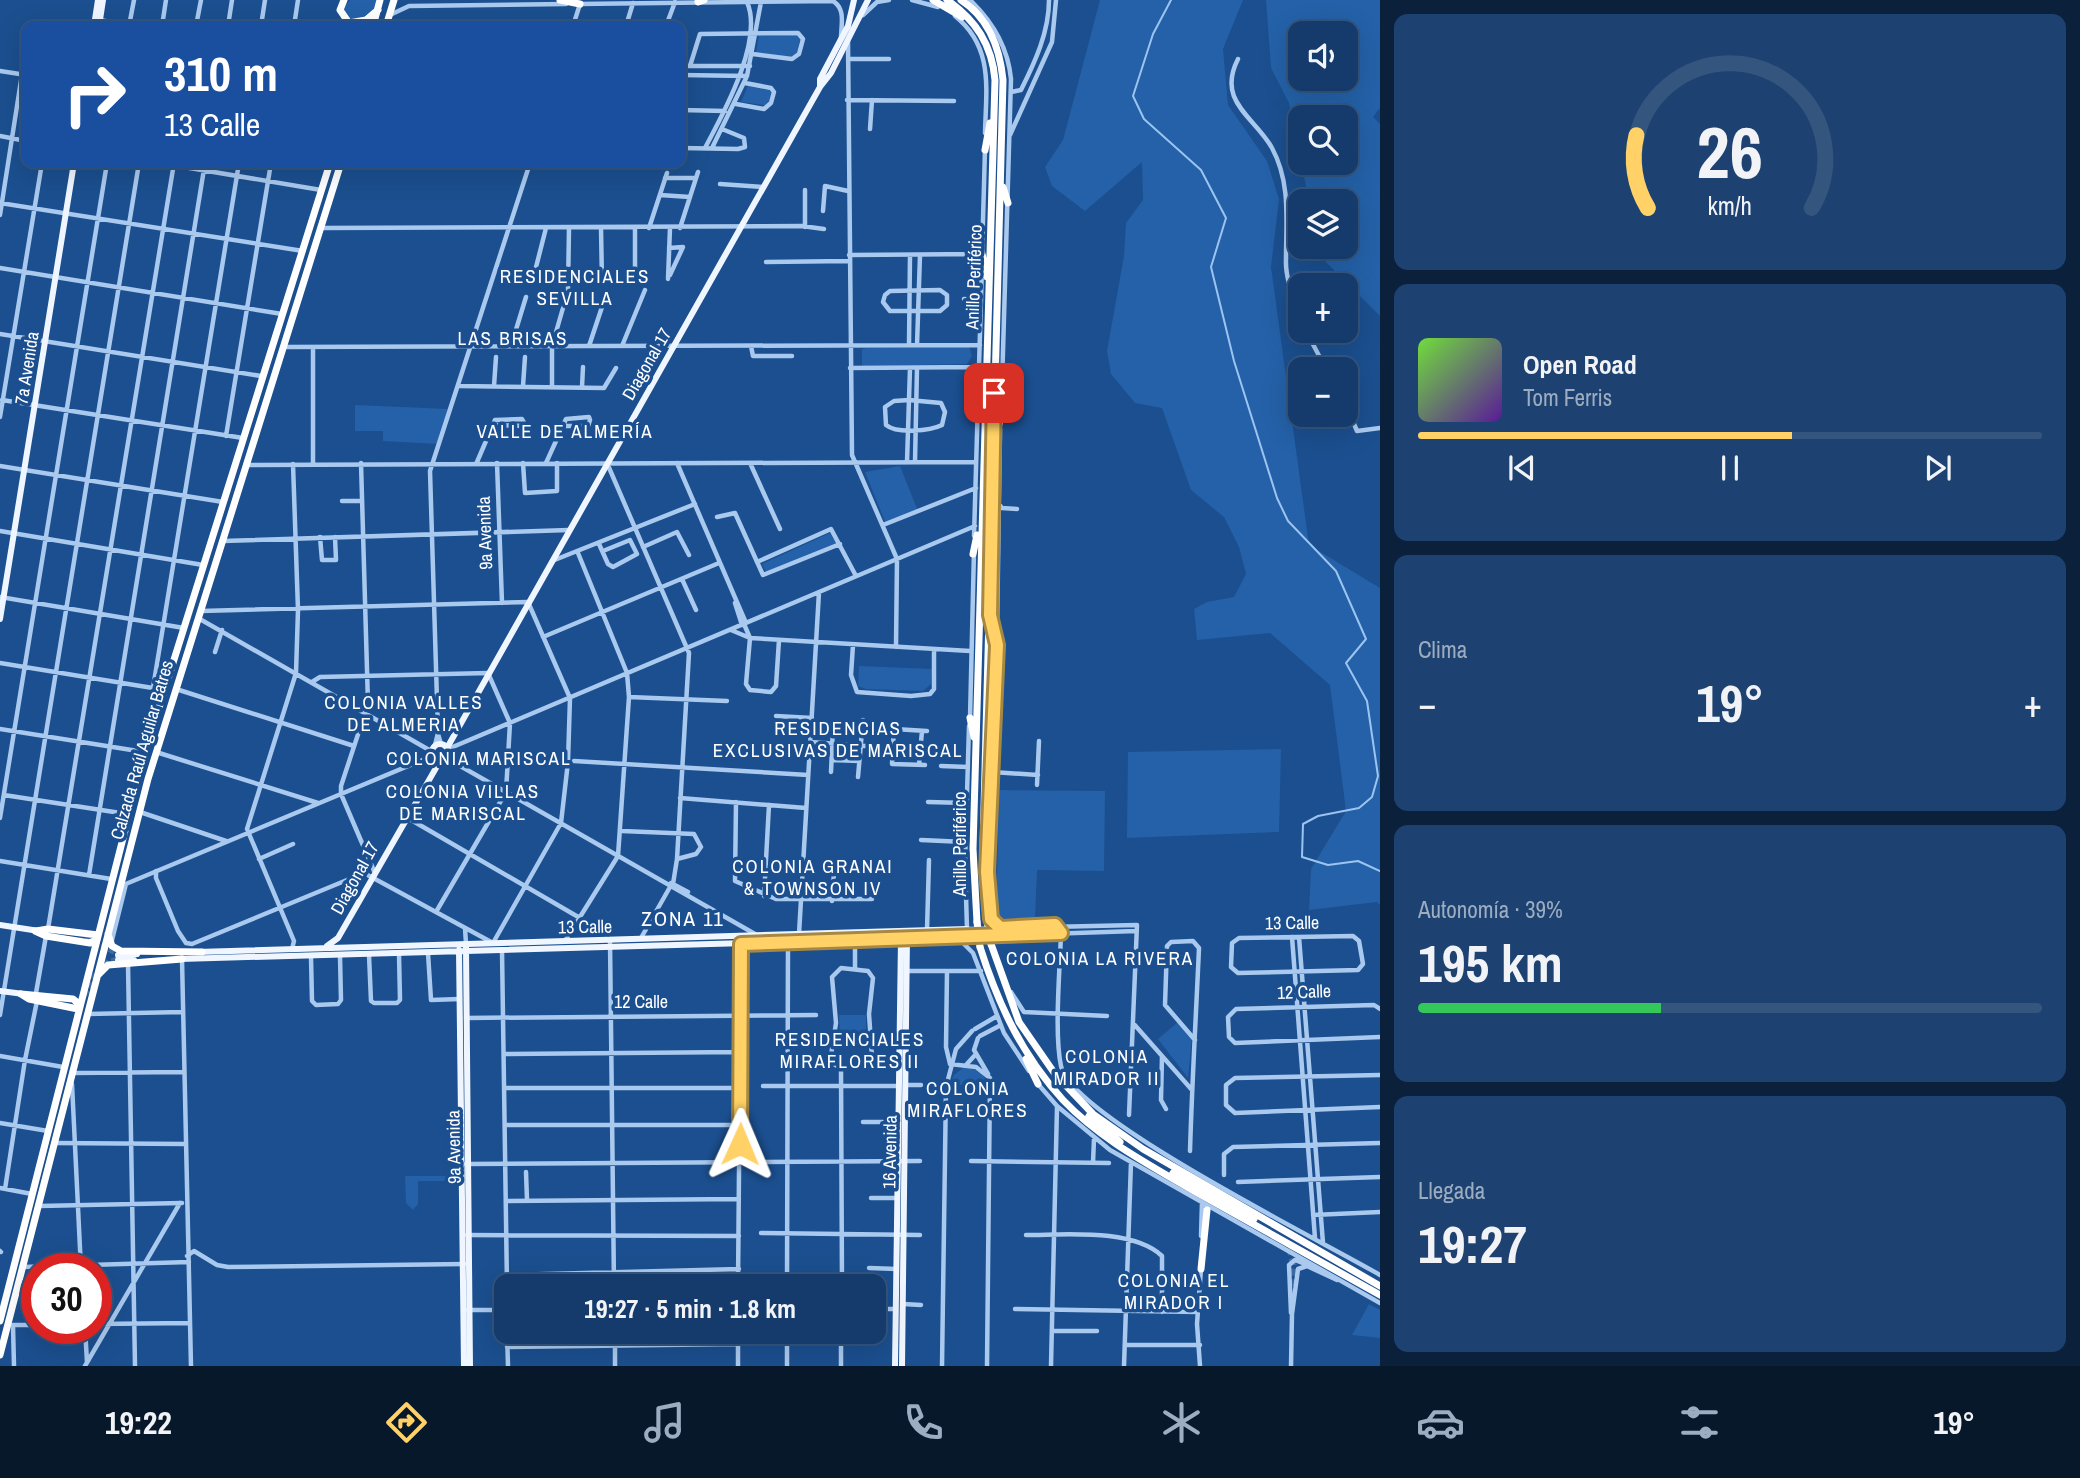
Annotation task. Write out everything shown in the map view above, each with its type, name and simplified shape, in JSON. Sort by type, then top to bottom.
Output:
[{"type":"highway","points":[[344,0],[340,10],[348,21]]},
{"type":"highway","points":[[375,21],[380,0]]},
{"type":"highway","points":[[387,21],[394,0]]},
{"type":"highway","points":[[561,0],[580,4]]},
{"type":"highway","points":[[933,0],[960,15],[984,37]]},
{"type":"highway","name":"Anillo Periférico","points":[[947,0],[961,10],[984,37],[993,63],[995,98],[973,849],[976,922],[980,947],[999,1002],[1016,1036],[1047,1080],[1095,1129],[1237,1215],[1380,1295]]},
{"type":"highway","name":"Anillo Periférico","points":[[961,0],[990,32],[1001,65],[983,871],[990,944],[1019,1021],[1046,1063],[1077,1099],[1121,1135],[1380,1287]]},
{"type":"highway","points":[[360,21],[366,20],[378,10]]},
{"type":"highway","points":[[985,150],[995,98]]},
{"type":"highway","name":"Calzada Raúl Aguilar Batres","points":[[0,1355],[4,1321],[76,1005],[97,937],[127,814],[261,376],[329,168]]},
{"type":"highway","name":"Calzada Raúl Aguilar Batres","points":[[27,1253],[156,752],[339,168]]},
{"type":"highway","points":[[1000,172],[1008,203]]},
{"type":"highway","points":[[982,254],[990,287]]},
{"type":"highway","points":[[992,448],[1001,418]]},
{"type":"highway","points":[[974,554],[981,518]]},
{"type":"highway","points":[[990,615],[997,645]]},
{"type":"highway","points":[[970,718],[976,748]]},
{"type":"highway","points":[[986,796],[992,769]]},
{"type":"highway","points":[[35,931],[90,943],[97,937]]},
{"type":"highway","points":[[108,934],[111,944],[121,951],[189,947],[202,952]]},
{"type":"highway","points":[[97,975],[108,965],[182,959]]},
{"type":"highway","points":[[21,994],[72,999],[76,1005]]},
{"type":"highway","points":[[1016,1036],[1038,1084]]},
{"type":"highway","points":[[1077,1099],[1084,1111],[1123,1144],[1284,1238],[1380,1287]]},
{"type":"highway","points":[[1194,1171],[1217,1189]]},
{"type":"highway","points":[[1201,1269],[1207,1210]]},
{"type":"highway","points":[[1237,1215],[1246,1226]]},
{"type":"highway","name":"Calzada Raúl Aguilar Batres","points":[[4,1321],[21,1273]]},
{"type":"main road","points":[[98,21],[101,0]]},
{"type":"main road","name":"Diagonal 17","points":[[820,87],[820,79],[858,22],[868,1]]},
{"type":"main road","name":"Diagonal 17","points":[[440,751],[453,737],[838,59],[854,4]]},
{"type":"main road","name":"7a Avenida","points":[[0,619],[73,168]]},
{"type":"main road","name":"Diagonal 17","points":[[318,948],[338,938],[440,751],[457,728]]},
{"type":"main road","points":[[453,737],[462,743]]},
{"type":"main road","points":[[0,925],[85,939]]},
{"type":"main road","name":"13 Calle","points":[[957,937],[741,944],[610,944],[502,950],[463,948],[318,948],[118,957],[311,957],[428,953],[463,948],[493,943],[565,941],[610,944],[641,939],[967,929]]},
{"type":"main road","points":[[891,931],[903,934],[904,939]]},
{"type":"main road","name":"16 Avenida","points":[[902,1366],[903,1304],[897,1198],[901,1161],[898,1122],[906,971],[904,939]]},
{"type":"main road","name":"16 Avenida","points":[[895,1366],[900,1235],[904,939]]},
{"type":"main road","name":"9a Avenida","points":[[463,948],[460,999],[470,1366]]},
{"type":"main road","name":"9a Avenida","points":[[463,948],[467,1018],[464,1141]]},
{"type":"main road","points":[[2,991],[76,1005]]},
{"type":"main road","name":"9a Avenida","points":[[464,1366],[467,1310]]},
{"type":"street","points":[[131,21],[134,0]]},
{"type":"street","points":[[163,21],[166,0]]},
{"type":"street","points":[[197,21],[201,0]]},
{"type":"street","points":[[229,21],[232,0]]},
{"type":"street","points":[[262,21],[265,0]]},
{"type":"street","points":[[295,21],[298,0]]},
{"type":"street","points":[[858,22],[871,6],[889,0]]},
{"type":"street","points":[[912,0],[950,13],[965,25],[982,48],[986,73],[965,842],[967,929]]},
{"type":"street","points":[[970,0],[986,16],[1007,53],[1011,92],[998,518],[997,645],[987,872],[991,919],[1000,928]]},
{"type":"street","points":[[1011,92],[1017,93],[1023,85],[1049,22],[1049,0]]},
{"type":"street","points":[[1009,139],[1053,39],[1056,0]]},
{"type":"street","points":[[705,148],[736,104],[745,83],[753,54],[758,5],[762,1]]},
{"type":"street","points":[[388,17],[409,6],[834,1],[842,14],[847,62],[852,455],[897,559],[896,647]]},
{"type":"street","points":[[668,21],[675,2]]},
{"type":"street","points":[[712,148],[722,130],[741,75],[748,34],[747,2]]},
{"type":"street","points":[[628,21],[633,3]]},
{"type":"street","points":[[575,21],[580,4]]},
{"type":"street","points":[[690,66],[699,35],[798,33],[803,38],[799,54],[792,59],[753,54]]},
{"type":"street","points":[[838,59],[847,62],[889,60]]},
{"type":"street","points":[[1238,60],[1233,70],[1233,94],[1243,114],[1272,149],[1287,198],[1285,261],[1288,273]]},
{"type":"street","points":[[686,66],[750,66]]},
{"type":"street","points":[[0,71],[21,74]]},
{"type":"street","points":[[686,75],[747,76]]},
{"type":"street","points":[[736,104],[764,109],[769,106],[774,95],[771,88],[745,83]]},
{"type":"street","points":[[1023,85],[1032,87]]},
{"type":"street","points":[[0,215],[21,91]]},
{"type":"street","points":[[847,100],[954,101]]},
{"type":"street","points":[[870,129],[872,100]]},
{"type":"street","points":[[686,110],[728,112]]},
{"type":"street","points":[[686,148],[738,149],[746,145],[744,138],[722,130]]},
{"type":"street","points":[[0,136],[21,140]]},
{"type":"street","points":[[0,418],[41,168]]},
{"type":"street","points":[[0,818],[106,168]]},
{"type":"street","points":[[0,1015],[111,352],[138,168]]},
{"type":"street","points":[[33,1194],[2,1189],[37,997],[172,168]]},
{"type":"street","points":[[194,168],[322,190]]},
{"type":"street","points":[[153,688],[238,168]]},
{"type":"street","points":[[226,436],[270,168]]},
{"type":"street","points":[[440,751],[435,674],[430,471],[460,386],[528,168]]},
{"type":"street","points":[[89,875],[204,170]]},
{"type":"street","points":[[680,228],[698,172]]},
{"type":"street","points":[[649,228],[666,176],[695,178]]},
{"type":"street","points":[[720,184],[763,187]]},
{"type":"street","points":[[823,211],[825,186],[848,191]]},
{"type":"street","points":[[804,226],[805,190]]},
{"type":"street","points":[[660,195],[690,197]]},
{"type":"street","points":[[1,203],[303,251]]},
{"type":"street","points":[[321,228],[804,226],[824,229]]},
{"type":"street","points":[[534,275],[546,228]]},
{"type":"street","points":[[568,290],[569,228]]},
{"type":"street","points":[[601,228],[602,282]]},
{"type":"street","points":[[635,228],[635,276]]},
{"type":"street","points":[[669,248],[683,247],[668,279],[669,248],[670,228]]},
{"type":"street","points":[[766,262],[982,254]]},
{"type":"street","points":[[909,345],[910,255]]},
{"type":"street","points":[[917,345],[920,255]]},
{"type":"street","points":[[0,268],[282,314]]},
{"type":"street","points":[[622,346],[645,290]]},
{"type":"street","points":[[890,290],[919,290],[940,290],[947,295],[947,304],[940,311],[909,312],[890,311],[883,302],[890,290]]},
{"type":"street","points":[[589,346],[607,292]]},
{"type":"street","points":[[512,346],[526,297]]},
{"type":"street","points":[[964,299],[981,300]]},
{"type":"street","points":[[552,387],[552,346],[565,301]]},
{"type":"street","points":[[0,334],[261,376]]},
{"type":"street","points":[[768,345],[768,356]]},
{"type":"street","points":[[779,345],[780,356]]},
{"type":"street","points":[[283,347],[980,345]]},
{"type":"street","points":[[751,346],[753,356],[792,356]]},
{"type":"street","points":[[313,347],[313,463]]},
{"type":"street","points":[[494,386],[496,357]]},
{"type":"street","points":[[523,386],[524,357]]},
{"type":"street","points":[[582,387],[583,367]]},
{"type":"street","points":[[850,368],[979,367]]},
{"type":"street","points":[[460,386],[604,388],[616,368]]},
{"type":"street","points":[[907,462],[910,368]]},
{"type":"street","points":[[915,462],[917,368]]},
{"type":"street","points":[[1,400],[243,439]]},
{"type":"street","points":[[909,400],[941,403],[944,422],[935,428],[891,429],[886,425],[885,407],[894,401],[909,400]]},
{"type":"street","points":[[546,463],[566,419],[589,417],[590,420],[589,426],[563,426]]},
{"type":"street","points":[[477,463],[490,425],[497,419],[522,419],[526,426],[490,425]]},
{"type":"street","points":[[1355,427],[1357,431],[1380,428]]},
{"type":"street","points":[[607,462],[687,648],[677,859],[672,885],[641,939]]},
{"type":"street","points":[[246,465],[976,462]]},
{"type":"street","points":[[361,463],[368,676],[366,712],[341,794],[373,873]]},
{"type":"street","name":"9a Avenida","points":[[497,463],[502,603]]},
{"type":"street","points":[[523,463],[525,493],[534,495],[557,491],[557,463]]},
{"type":"street","points":[[677,463],[750,638],[746,684],[750,690],[771,692],[776,686],[779,640]]},
{"type":"street","points":[[750,463],[780,529]]},
{"type":"street","points":[[291,949],[294,941],[247,832],[278,722],[296,673],[298,610],[293,464]]},
{"type":"street","points":[[0,466],[223,502]]},
{"type":"street","points":[[883,525],[976,488]]},
{"type":"street","points":[[342,501],[362,501]]},
{"type":"street","points":[[551,561],[578,553],[695,504]]},
{"type":"street","points":[[999,504],[1002,508],[1017,509]]},
{"type":"street","points":[[717,517],[735,513],[763,575],[840,544]]},
{"type":"street","points":[[123,885],[975,526]]},
{"type":"street","points":[[757,562],[833,529],[856,576]]},
{"type":"street","points":[[222,541],[569,530]]},
{"type":"street","points":[[0,531],[203,565]]},
{"type":"street","points":[[643,547],[677,532],[689,555]]},
{"type":"street","points":[[320,537],[322,560],[335,560],[335,537]]},
{"type":"street","points":[[599,544],[608,564],[613,567],[637,554],[630,540],[603,551]]},
{"type":"street","points":[[565,941],[618,856],[622,831],[629,697],[627,673],[578,553]]},
{"type":"street","points":[[542,637],[719,563]]},
{"type":"street","points":[[682,579],[696,610]]},
{"type":"street","points":[[799,934],[819,592]]},
{"type":"street","points":[[2,597],[184,628]]},
{"type":"street","points":[[156,871],[156,878],[178,931],[189,947],[365,873],[373,873],[493,943],[561,823],[571,762],[570,698],[528,602],[215,611],[199,615]]},
{"type":"street","points":[[215,611],[216,627]]},
{"type":"street","points":[[199,615],[296,673],[440,751],[455,763],[663,882],[761,935],[770,943]]},
{"type":"street","points":[[215,652],[222,630]]},
{"type":"street","points":[[730,630],[750,638],[970,651]]},
{"type":"street","points":[[853,645],[851,675],[857,692],[911,696],[930,694],[933,689],[934,650]]},
{"type":"street","points":[[0,663],[165,690]]},
{"type":"street","points":[[312,682],[320,677],[488,673],[510,723],[506,792],[436,912]]},
{"type":"street","points":[[175,688],[354,746]]},
{"type":"street","points":[[629,697],[727,701]]},
{"type":"street","points":[[776,716],[811,718]]},
{"type":"street","points":[[858,777],[863,720]]},
{"type":"street","points":[[831,772],[833,727],[862,729]]},
{"type":"street","points":[[0,729],[145,752]]},
{"type":"street","points":[[894,729],[924,731],[920,750],[922,765],[892,764],[893,748],[894,729]]},
{"type":"street","points":[[1037,785],[1039,741]]},
{"type":"street","points":[[810,742],[920,750]]},
{"type":"street","points":[[156,752],[318,803]]},
{"type":"street","points":[[509,758],[808,775]]},
{"type":"street","points":[[832,760],[859,761]]},
{"type":"street","points":[[941,766],[968,767]]},
{"type":"street","points":[[992,769],[1038,775]]},
{"type":"street","points":[[4,795],[127,814]]},
{"type":"street","points":[[681,798],[806,808]]},
{"type":"street","points":[[736,802],[735,881],[764,896],[800,901],[872,899]]},
{"type":"street","points":[[928,802],[967,803]]},
{"type":"street","points":[[764,896],[769,805]]},
{"type":"street","points":[[139,811],[226,841]]},
{"type":"street","points":[[405,817],[580,918]]},
{"type":"street","points":[[622,831],[694,834],[701,847],[692,857],[677,859]]},
{"type":"street","points":[[921,840],[965,842]]},
{"type":"street","points":[[259,859],[293,844]]},
{"type":"street","points":[[927,930],[929,860]]},
{"type":"street","points":[[0,861],[111,879]]},
{"type":"street","points":[[832,901],[834,872]]},
{"type":"street","name":"Calzada Raúl Aguilar Batres","points":[[111,944],[123,885]]},
{"type":"street","points":[[672,885],[761,935]]},
{"type":"street","points":[[665,897],[672,890],[682,892]]},
{"type":"street","points":[[1055,925],[1061,933],[1061,1069],[1085,1097],[1102,1112],[1194,1171],[1380,1275]]},
{"type":"street","name":"13 Calle","points":[[957,937],[1136,931],[1137,925],[967,929]]},
{"type":"street","name":"9a Avenida","points":[[463,948],[465,928]]},
{"type":"street","points":[[1129,1115],[1136,931]]},
{"type":"street","name":"13 Calle","points":[[1346,936],[1358,940],[1363,964],[1360,969],[1351,971],[1242,973],[1235,972],[1231,967],[1231,943],[1239,938],[1295,937],[1346,936]]},
{"type":"street","points":[[957,937],[970,947],[1012,1048],[1057,1106],[1094,1139],[1380,1303]]},
{"type":"street","points":[[1295,937],[1304,1005],[1323,1243]]},
{"type":"street","points":[[855,940],[855,968]]},
{"type":"street","points":[[787,1274],[788,943]]},
{"type":"street","points":[[1190,1151],[1195,1040],[1197,944],[1168,943],[1165,1005],[1195,1040]]},
{"type":"street","points":[[610,944],[614,1272]]},
{"type":"street","points":[[739,1274],[741,944]]},
{"type":"street","points":[[502,950],[507,1274]]},
{"type":"street","points":[[428,953],[431,1000],[460,999]]},
{"type":"street","points":[[369,955],[372,1002],[399,1002],[399,954]]},
{"type":"street","points":[[311,957],[314,1003],[341,1003],[340,956]]},
{"type":"street","points":[[182,959],[191,1366]]},
{"type":"street","points":[[128,964],[135,1366]]},
{"type":"street","points":[[841,968],[855,968],[871,973],[869,1025],[872,1060],[866,1065],[841,1068],[830,1062],[836,1036],[832,980],[834,973],[841,968]]},
{"type":"street","points":[[906,971],[981,971]]},
{"type":"street","points":[[947,971],[946,1042],[950,1065]]},
{"type":"street","points":[[1298,971],[1297,1006],[1315,1238]]},
{"type":"street","points":[[1000,972],[1024,1012],[1107,1016]]},
{"type":"street","name":"12 Calle","points":[[1300,1040],[1239,1043],[1229,1038],[1228,1017],[1236,1009],[1304,1005],[1374,1004],[1380,1009]]},
{"type":"street","points":[[87,1014],[183,1012]]},
{"type":"street","name":"12 Calle","points":[[467,1018],[816,1014]]},
{"type":"street","points":[[942,1366],[946,1087],[957,1047],[974,1030],[997,1016]]},
{"type":"street","points":[[1133,1022],[1192,1090]]},
{"type":"street","points":[[987,1366],[990,1079],[973,1046],[979,1037],[1001,1025]]},
{"type":"street","points":[[1300,1040],[1380,1037]]},
{"type":"street","points":[[946,1042],[952,1048],[957,1047]]},
{"type":"street","points":[[504,1054],[740,1052]]},
{"type":"street","points":[[967,1065],[976,1054]]},
{"type":"street","points":[[0,1056],[63,1067]]},
{"type":"street","points":[[1162,1056],[1161,1100],[1166,1109]]},
{"type":"street","points":[[950,1065],[967,1065],[980,1069],[990,1079]]},
{"type":"street","points":[[841,1068],[842,1274]]},
{"type":"street","points":[[80,1253],[72,1076],[185,1072]]},
{"type":"street","points":[[1379,1074],[1235,1078],[1226,1085],[1226,1105],[1235,1113],[1380,1107]]},
{"type":"street","points":[[762,1086],[921,1085]]},
{"type":"street","points":[[505,1088],[740,1088]]},
{"type":"street","points":[[1051,1366],[1057,1106]]},
{"type":"street","points":[[863,1122],[898,1122]]},
{"type":"street","points":[[0,1123],[48,1132]]},
{"type":"street","points":[[505,1125],[740,1125]]},
{"type":"street","points":[[1093,1163],[1094,1139]]},
{"type":"street","points":[[55,1143],[185,1144]]},
{"type":"street","points":[[1223,1175],[1224,1154],[1233,1147],[1380,1143]]},
{"type":"street","points":[[465,1164],[920,1161]]},
{"type":"street","points":[[971,1161],[1109,1163]]},
{"type":"street","points":[[1124,1366],[1131,1162]]},
{"type":"street","points":[[526,1172],[527,1200]]},
{"type":"street","points":[[1238,1182],[1380,1177]]},
{"type":"street","points":[[871,1198],[897,1198]]},
{"type":"street","points":[[506,1201],[739,1199]]},
{"type":"street","points":[[39,1206],[187,1202]]},
{"type":"street","points":[[1200,1366],[1198,1312],[1202,1202]]},
{"type":"street","points":[[112,1319],[180,1203]]},
{"type":"street","points":[[1313,1215],[1380,1212]]},
{"type":"street","points":[[761,1233],[920,1235]]},
{"type":"street","points":[[466,1235],[739,1236]]},
{"type":"street","points":[[1026,1236],[1127,1238],[1160,1253],[1163,1260],[1162,1312]]},
{"type":"street","points":[[187,1244],[192,1251],[206,1259],[228,1267],[466,1264]]},
{"type":"street","points":[[189,1259],[192,1251]]},
{"type":"street","points":[[112,1265],[206,1259]]},
{"type":"street","points":[[1292,1314],[1289,1309],[1290,1263],[1295,1260],[1332,1279],[1343,1281]]},
{"type":"street","points":[[1289,1366],[1297,1270],[1307,1266]]},
{"type":"street","points":[[869,1268],[897,1269]]},
{"type":"street","points":[[543,1274],[739,1269]]},
{"type":"street","points":[[903,1304],[921,1305]]},
{"type":"street","points":[[886,1309],[896,1309]]},
{"type":"street","points":[[1015,1309],[1198,1312]]},
{"type":"street","points":[[467,1310],[494,1310]]},
{"type":"street","points":[[4,1321],[14,1366]]},
{"type":"street","points":[[112,1324],[190,1323]]},
{"type":"street","points":[[1052,1331],[1097,1331]]},
{"type":"street","points":[[86,1344],[87,1365]]},
{"type":"street","points":[[87,1365],[98,1344]]},
{"type":"street","points":[[508,1366],[507,1347],[738,1344],[738,1366]]},
{"type":"street","points":[[786,1366],[787,1344]]},
{"type":"street","points":[[841,1344],[841,1366]]},
{"type":"street","points":[[1125,1345],[1200,1345]]},
{"type":"street","points":[[615,1346],[615,1366]]},
{"type":"shaded area","points":[[350,0],[378,0],[376,8],[356,21],[348,19],[343,9]]},
{"type":"shaded area","points":[[1100,0],[1243,0],[1223,49],[1228,105],[1267,161],[1279,199],[1271,267],[1288,391],[1288,427],[1293,427],[1309,545],[1380,588],[1380,905],[1377,902],[1309,910],[1311,869],[1346,811],[1330,685],[1270,633],[1197,640],[1194,609],[1207,602],[1234,597],[1246,574],[1239,547],[1224,517],[1191,490],[1162,408],[1135,403],[1111,374],[1107,351],[1124,256],[1126,223],[1143,200],[1142,162],[1085,211],[1052,186],[1045,167],[1063,140]]},
{"type":"shaded area","points":[[1266,0],[1380,0],[1380,108],[1373,117],[1380,124],[1380,316],[1358,294],[1358,273],[1337,273],[1324,259],[1358,259],[1358,189],[1306,189],[1304,175],[1358,175],[1358,105],[1289,103],[1271,68]]},
{"type":"shaded area","points":[[759,36],[797,36],[800,39],[797,54],[792,57],[756,53]]},
{"type":"shaded area","points":[[748,86],[773,91],[771,106],[741,102]]},
{"type":"shaded area","points":[[969,345],[972,356],[967,364],[862,366],[862,349],[867,348]]},
{"type":"shaded area","points":[[355,405],[448,409],[438,444],[383,441],[383,431],[355,431]]},
{"type":"shaded area","points":[[900,466],[918,511],[886,524],[865,472]]},
{"type":"shaded area","points":[[830,533],[836,543],[766,572],[762,564]]},
{"type":"shaded area","points":[[859,666],[932,669],[931,684],[923,691],[866,689],[858,686]]},
{"type":"shaded area","points":[[1281,749],[1279,832],[1127,838],[1128,752]]},
{"type":"shaded area","points":[[999,790],[1105,791],[1104,871],[1037,870],[1035,919],[996,918]]},
{"type":"shaded area","points":[[839,1015],[866,1015],[866,1038],[840,1039]]},
{"type":"shaded area","points":[[1178,1022],[1192,1037],[1188,1078],[1158,1039]]},
{"type":"shaded area","points":[[963,1068],[979,1072],[988,1085],[949,1085],[954,1075]]},
{"type":"shaded area","points":[[405,1176],[446,1176],[445,1181],[418,1181],[418,1204],[413,1210],[406,1203]]},
{"type":"shaded area","points":[[1369,1304],[1380,1310],[1380,1338],[1352,1335]]},
{"type":"waterway","points":[[1171,0],[1153,34],[1133,96],[1144,119],[1201,170],[1226,218],[1211,267],[1234,361],[1277,498],[1288,521],[1336,571],[1366,639],[1346,663],[1367,701],[1378,776],[1372,797],[1359,808],[1318,816],[1303,824],[1302,857],[1328,865],[1358,861],[1380,871]]},
{"type":"tunnel","points":[[85,939],[98,941],[118,955]]},
{"type":"tunnel","points":[[84,995],[100,968],[110,961],[118,960]]},
{"type":"tunnel","points":[[1290,1248],[1293,1263],[1292,1302]]},
{"type":"district","name":"RESIDENCIALES SEVILLA","points":[[575,287]]},
{"type":"district","name":"LAS BRISAS","points":[[513,338]]},
{"type":"district","name":"VALLE DE ALMERÍA","points":[[565,431]]},
{"type":"district","name":"COLONIA VALLES DE ALMERIA","points":[[404,713]]},
{"type":"district","name":"RESIDENCIAS EXCLUSIVAS DE MARISCAL","points":[[838,739]]},
{"type":"district","name":"COLONIA MARISCAL","points":[[479,758]]},
{"type":"district","name":"COLONIA VILLAS DE MARISCAL","points":[[463,802]]},
{"type":"district","name":"COLONIA GRANAI & TOWNSON IV","points":[[813,877]]},
{"type":"district","name":"ZONA 11","points":[[683,919]]},
{"type":"district","name":"COLONIA LA RIVERA","points":[[1100,958]]},
{"type":"district","name":"RESIDENCIALES MIRAFLORES II","points":[[850,1050]]},
{"type":"district","name":"COLONIA MIRADOR II","points":[[1107,1067]]},
{"type":"district","name":"COLONIA MIRAFLORES","points":[[968,1099]]},
{"type":"district","name":"COLONIA EL MIRADOR I","points":[[1174,1291]]},
{"type":"route","points":[[740,1144],[741,944],[1061,933],[1055,925],[1000,928],[994,925],[991,919],[987,872],[997,645],[990,615],[994,393]]}]
